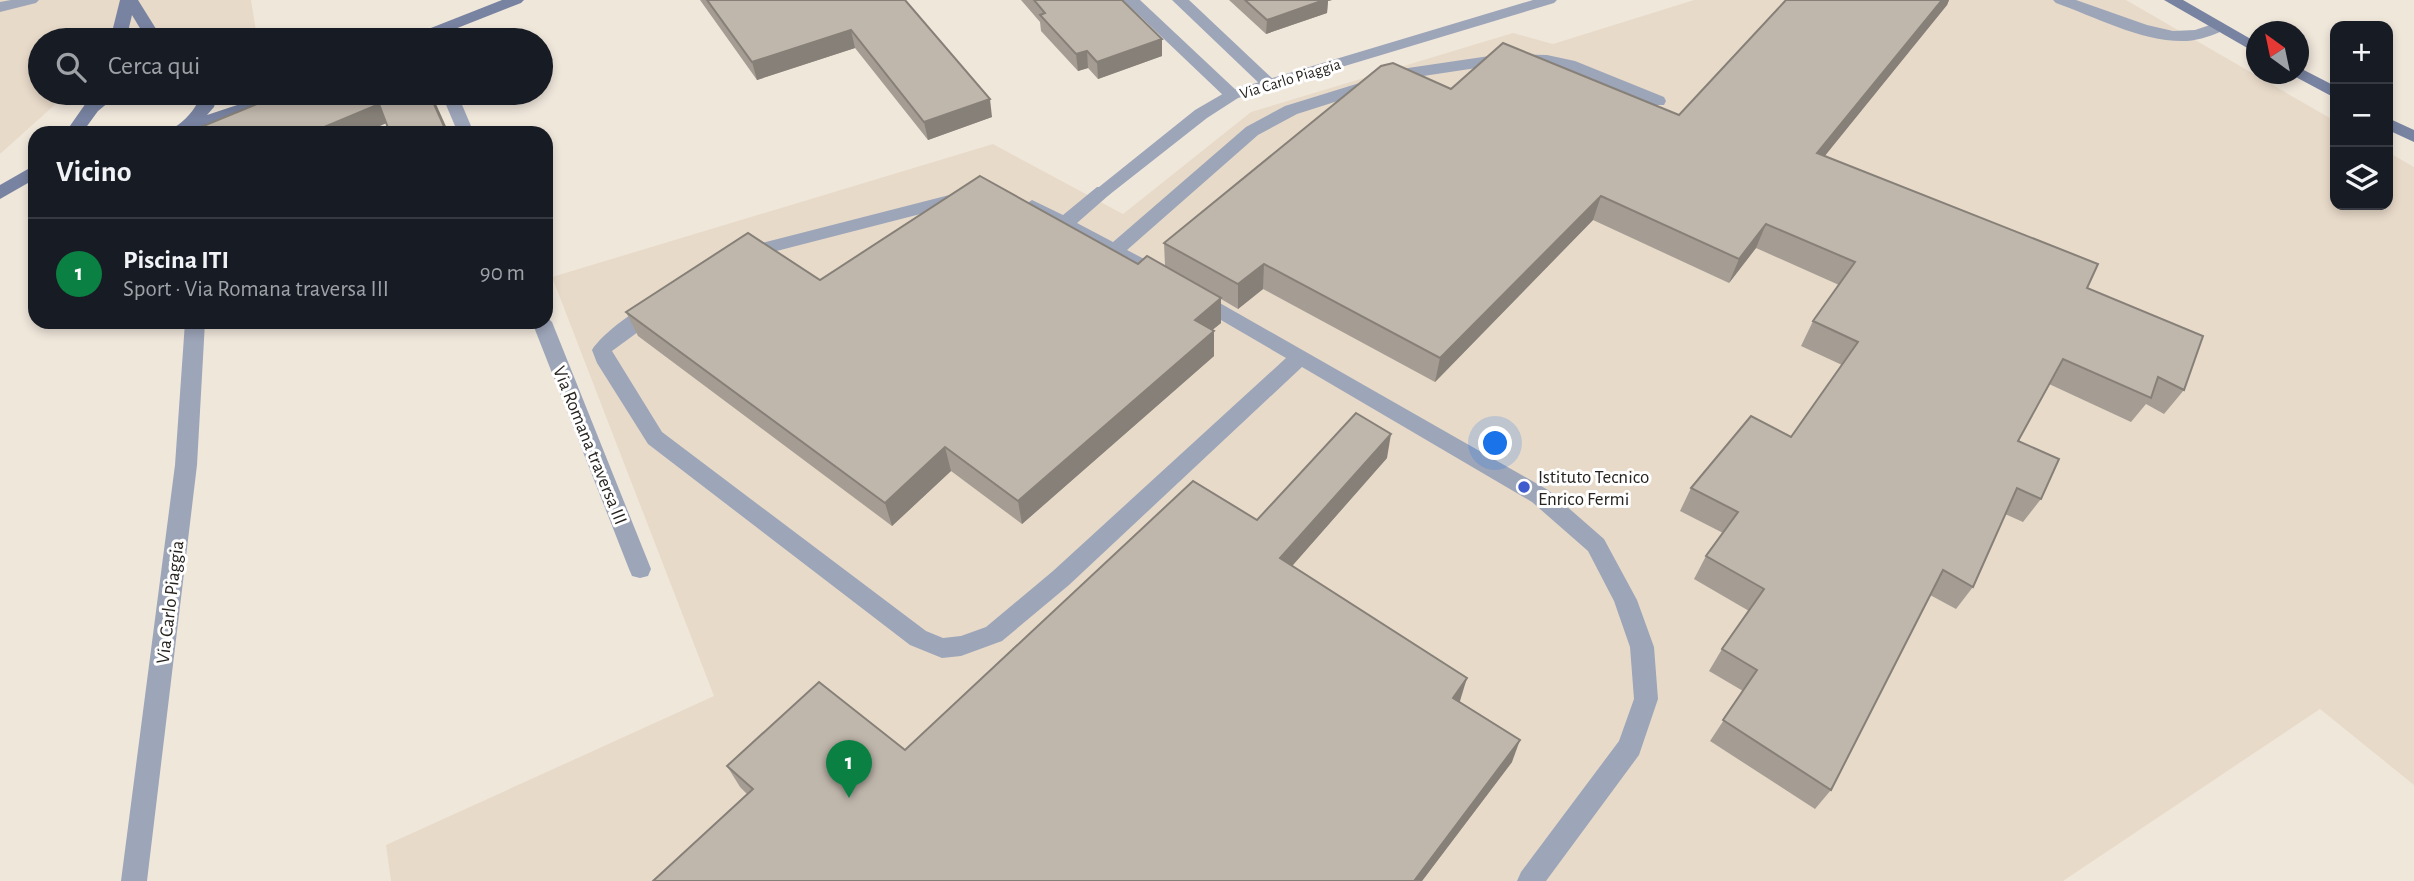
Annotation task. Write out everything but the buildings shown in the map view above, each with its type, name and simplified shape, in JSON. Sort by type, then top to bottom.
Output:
[{"type":"main road","points":[[121,28],[129,0]]},
{"type":"main road","points":[[129,0],[147,28]]},
{"type":"main road","points":[[449,28],[516,0]]},
{"type":"main road","points":[[2172,0],[2246,42]]},
{"type":"main road","points":[[2309,78],[2330,90]]},
{"type":"main road","points":[[81,126],[86,113],[95,105]]},
{"type":"main road","points":[[181,126],[200,114],[207,105]]},
{"type":"main road","points":[[191,126],[253,105]]},
{"type":"main road","points":[[2393,125],[2414,137]]},
{"type":"main road","points":[[0,193],[28,175]]},
{"type":"main road","points":[[0,201],[28,190]]},
{"type":"street","points":[[0,7],[31,0]]},
{"type":"street","points":[[1131,0],[1232,95]]},
{"type":"street","points":[[1180,0],[1269,84]]},
{"type":"street","name":"Via Carlo Piaggia","points":[[1066,223],[1102,191],[1201,114],[1232,95],[1549,0]]},
{"type":"street","points":[[2062,0],[2166,34],[2188,36],[2219,27]]},
{"type":"street","points":[[1116,250],[1252,131],[1291,110],[1408,73],[1503,59],[1547,60],[1569,64],[1658,101]]},
{"type":"street","points":[[454,105],[463,126]]},
{"type":"street","points":[[718,267],[753,249],[992,190]]},
{"type":"street","points":[[1017,198],[1116,250],[1540,496],[1597,545],[1625,600],[1642,648],[1646,699],[1630,747],[1530,881]]},
{"type":"street","points":[[675,296],[610,340],[602,350],[604,358],[646,426],[656,438],[918,638],[942,648],[961,646],[994,634],[1061,578],[1300,357]]},
{"type":"street","name":"Via Carlo Piaggia","points":[[134,881],[186,465],[195,329]]},
{"type":"street","name":"Via Romana traversa III","points":[[545,329],[640,569]]},
{"type":"shaded area","points":[[0,0],[251,0],[256,28],[28,28],[28,105],[55,105],[28,126],[0,154]]},
{"type":"shaded area","name":"Istituto Tecnico Enrico Fermi","points":[[1694,0],[2126,0],[2246,69],[2246,84],[2271,84],[2330,118],[2330,210],[2393,210],[2393,155],[2414,167],[2414,785],[2320,709],[2063,881],[391,881],[386,845],[714,696],[553,277],[993,144],[1123,214],[1251,112],[1513,33],[1553,44]]},
{"type":"place","name":"Istituto Tecnico Enrico Fermi","points":[[1524,487]]},
{"type":"place","name":"Piscina ITI","points":[[849,798]]}]
